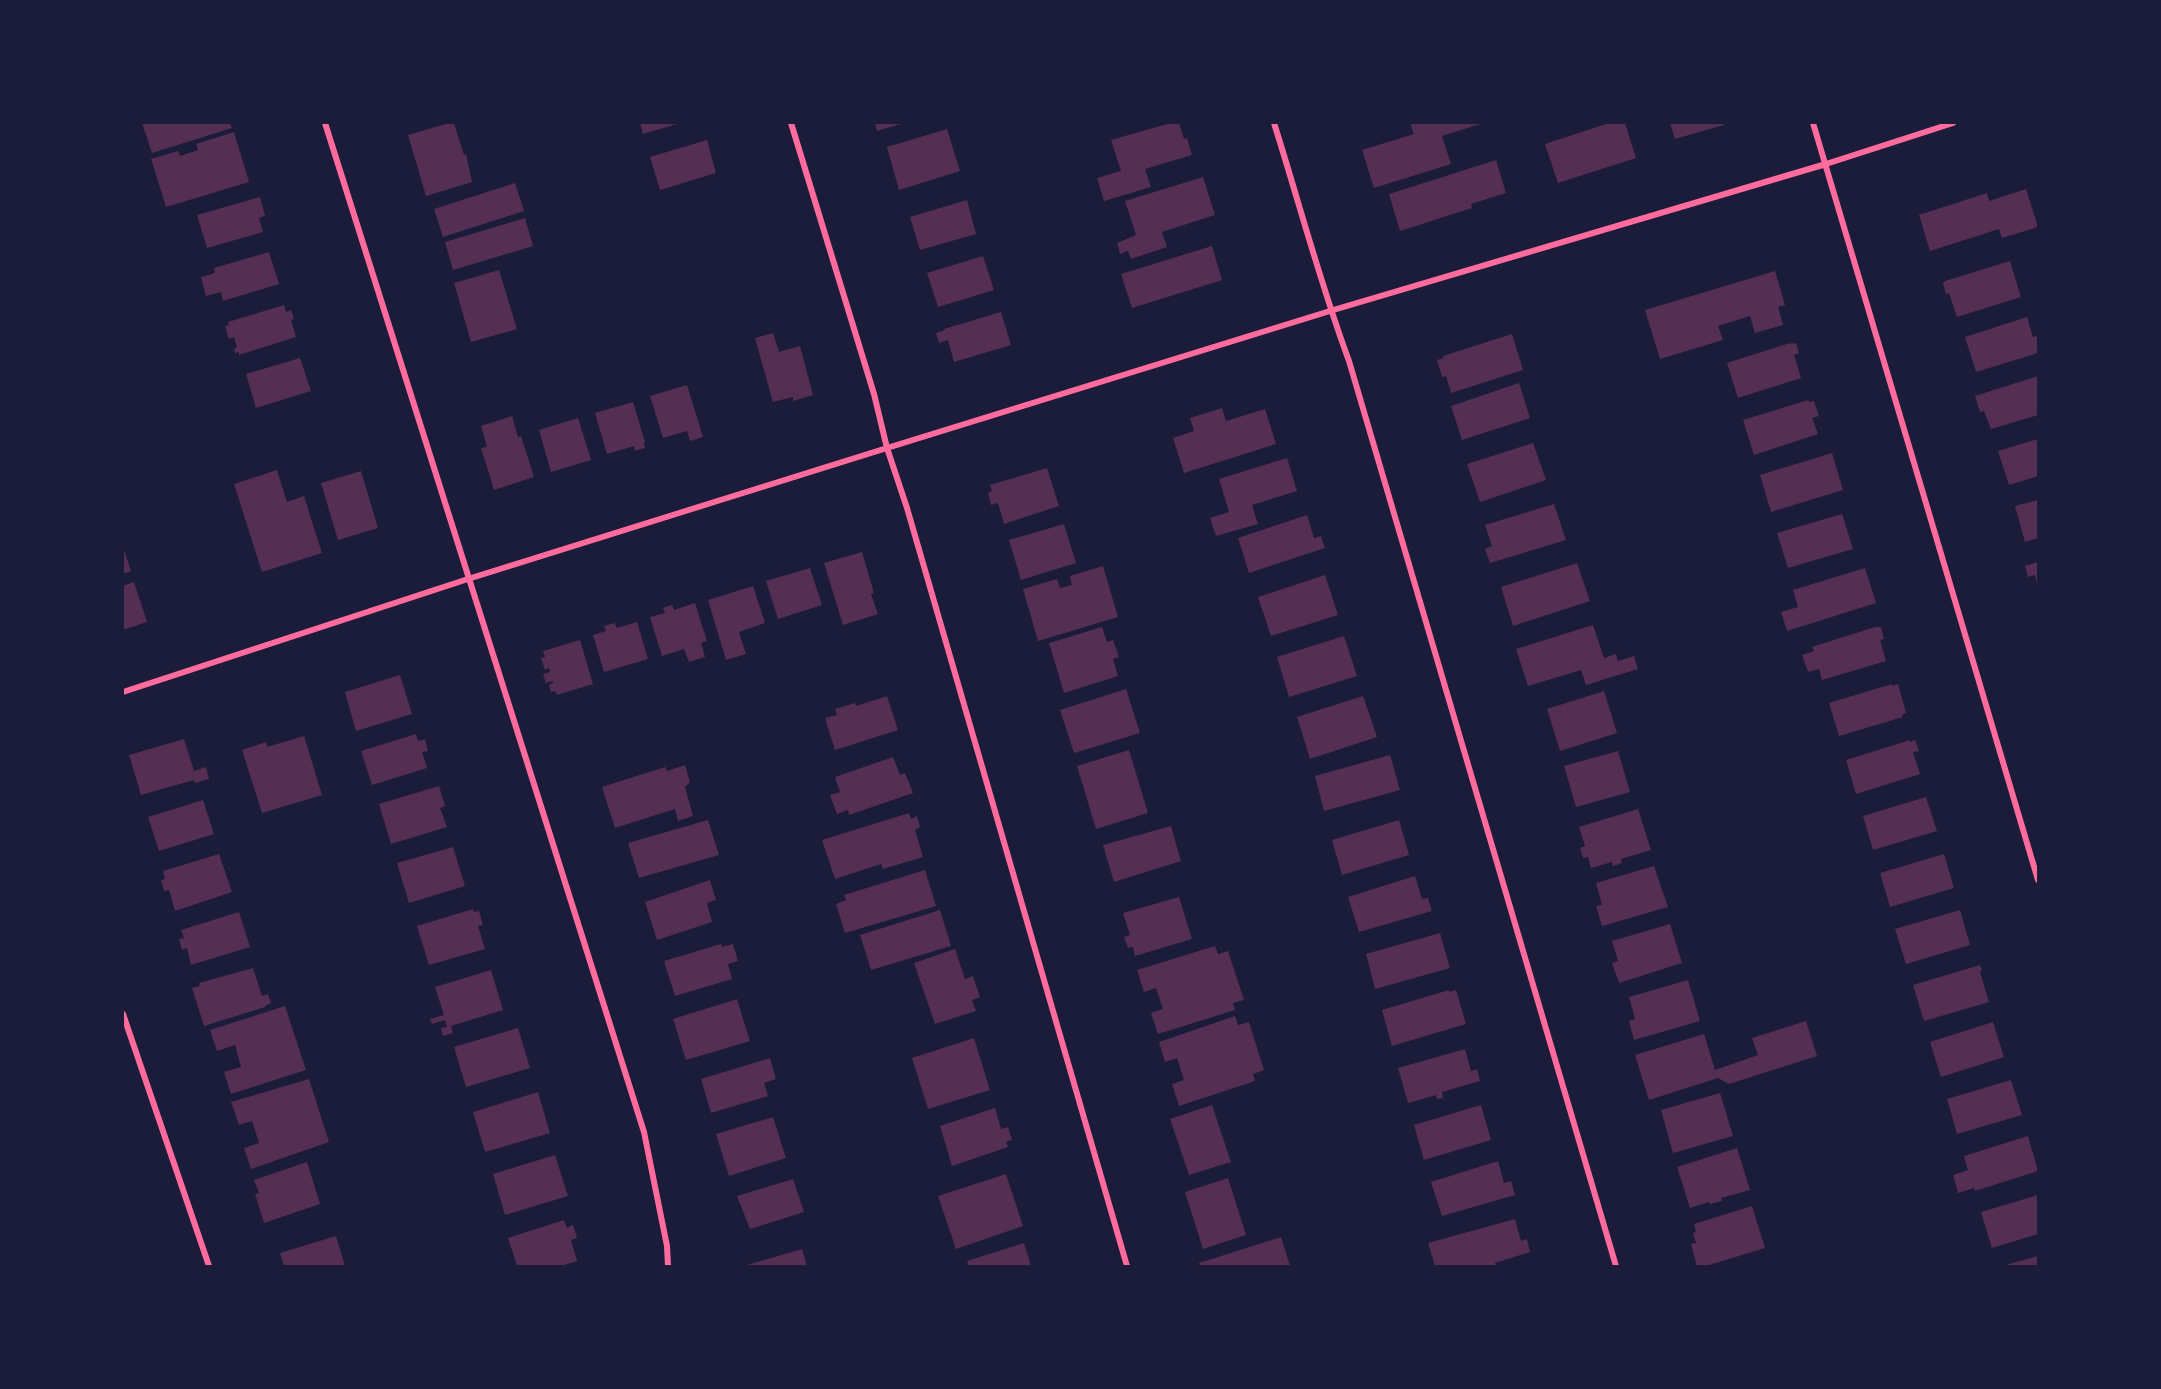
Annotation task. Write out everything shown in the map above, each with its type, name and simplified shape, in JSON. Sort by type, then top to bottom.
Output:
[{"type":"street","points":[[325,123],[644,1132],[667,1246],[668,1266]]},
{"type":"street","points":[[791,123],[874,394],[887,448],[908,508],[1127,1266]]},
{"type":"street","points":[[1274,123],[1316,257],[1330,311],[1349,361],[1616,1266]]},
{"type":"street","points":[[1813,123],[2038,880]]},
{"type":"street","points":[[123,692],[468,579],[887,448],[1330,311],[1826,164],[1953,123]]},
{"type":"street","points":[[123,1014],[209,1266]]},
{"type":"building","points":[[142,123],[230,123],[232,128],[152,153]]},
{"type":"building","points":[[454,123],[464,155],[466,154],[472,182],[426,196],[408,135]]},
{"type":"building","points":[[640,123],[677,123],[677,124],[643,134]]},
{"type":"building","points":[[875,123],[901,123],[901,124],[877,131]]},
{"type":"building","points":[[1171,123],[1179,123],[1192,155],[1145,169],[1151,187],[1104,201],[1097,178],[1121,171],[1111,140]]},
{"type":"building","points":[[1410,123],[1480,124],[1442,136],[1451,164],[1374,188],[1362,150],[1414,134]]},
{"type":"building","points":[[1609,123],[1625,123],[1636,158],[1558,183],[1545,144]]},
{"type":"building","points":[[1670,123],[1723,123],[1724,125],[1675,139]]},
{"type":"building","points":[[947,129],[960,171],[899,190],[887,147]]},
{"type":"building","points":[[234,132],[249,182],[166,207],[151,159],[178,151],[180,156],[198,150],[196,144]]},
{"type":"building","points":[[707,140],[716,173],[660,190],[650,157]]},
{"type":"building","points":[[1496,160],[1506,193],[1471,204],[1472,208],[1400,231],[1389,194]]},
{"type":"building","points":[[1203,177],[1215,215],[1162,232],[1167,247],[1131,259],[1128,251],[1120,254],[1117,243],[1136,235],[1125,201]]},
{"type":"building","points":[[515,183],[524,211],[443,237],[434,209]]},
{"type":"building","points":[[2026,189],[2038,227],[2002,238],[1999,229],[1930,251],[1919,215],[1987,193],[1989,201]]},
{"type":"building","points":[[260,197],[265,216],[259,218],[263,232],[207,248],[197,215]]},
{"type":"building","points":[[967,200],[976,234],[920,250],[910,217]]},
{"type":"building","points":[[525,218],[533,246],[453,270],[445,242]]},
{"type":"building","points":[[1212,246],[1222,280],[1132,308],[1121,274]]},
{"type":"building","points":[[269,252],[279,284],[223,301],[221,292],[206,296],[201,277],[215,273],[214,268]]},
{"type":"building","points":[[983,256],[994,290],[938,307],[927,273]]},
{"type":"building","points":[[2010,261],[2021,297],[1957,317],[1943,283]]},
{"type":"building","points":[[499,270],[517,329],[471,342],[454,283]]},
{"type":"building","points":[[1775,271],[1785,305],[1778,307],[1783,325],[1755,333],[1750,316],[1718,326],[1723,340],[1660,359],[1645,310]]},
{"type":"building","points":[[284,305],[286,312],[291,310],[294,319],[291,320],[296,337],[239,355],[239,352],[235,353],[234,349],[237,347],[234,337],[229,339],[225,326],[229,325],[228,322]]},
{"type":"building","points":[[1001,312],[1011,345],[954,362],[948,340],[939,343],[936,333],[944,329]]},
{"type":"building","points":[[2027,317],[2033,337],[2037,336],[2038,353],[1976,372],[1965,337]]},
{"type":"building","points":[[773,333],[779,352],[800,346],[813,395],[793,401],[793,397],[773,402],[755,338]]},
{"type":"building","points":[[1512,334],[1523,370],[1451,393],[1446,376],[1442,377],[1437,360],[1444,358],[1443,356]]},
{"type":"building","points":[[1796,343],[1799,353],[1794,355],[1801,378],[1738,398],[1727,363]]},
{"type":"building","points":[[300,358],[311,391],[256,408],[246,374]]},
{"type":"building","points":[[2038,376],[2038,415],[1991,429],[1984,411],[1980,412],[1975,396]]},
{"type":"building","points":[[1519,383],[1530,418],[1462,440],[1451,406]]},
{"type":"building","points":[[687,385],[703,437],[690,441],[687,431],[663,438],[650,396]]},
{"type":"building","points":[[1808,400],[1809,402],[1814,401],[1819,416],[1812,418],[1818,434],[1754,455],[1743,420]]},
{"type":"building","points":[[633,402],[645,448],[635,451],[634,446],[607,454],[595,413]]},
{"type":"building","points":[[1222,408],[1226,421],[1265,409],[1276,444],[1184,473],[1173,438],[1194,431],[1190,418]]},
{"type":"building","points":[[512,416],[534,477],[494,490],[481,448],[487,447],[481,426]]},
{"type":"building","points":[[578,418],[591,460],[551,472],[539,430]]},
{"type":"building","points":[[2038,439],[2038,476],[2009,485],[1998,451]]},
{"type":"building","points":[[1533,443],[1546,480],[1480,502],[1467,464]]},
{"type":"building","points":[[1832,453],[1843,490],[1771,512],[1760,475]]},
{"type":"building","points":[[1287,458],[1297,491],[1252,505],[1258,524],[1216,536],[1210,518],[1229,512],[1219,479]]},
{"type":"building","points":[[1047,468],[1059,506],[1004,524],[998,503],[991,505],[988,493],[992,491],[990,485]]},
{"type":"building","points":[[277,470],[287,502],[304,496],[322,553],[262,572],[234,484]]},
{"type":"building","points":[[361,471],[378,528],[338,540],[321,483]]},
{"type":"building","points":[[2038,500],[2038,538],[2025,542],[2015,506]]},
{"type":"building","points":[[1554,504],[1566,540],[1490,563],[1485,549],[1492,546],[1485,525]]},
{"type":"building","points":[[1842,514],[1853,549],[1788,568],[1777,533]]},
{"type":"building","points":[[1307,515],[1314,538],[1321,536],[1325,548],[1249,573],[1238,538]]},
{"type":"building","points":[[1064,524],[1076,563],[1021,580],[1009,540]]},
{"type":"building","points":[[123,547],[131,571],[123,574]]},
{"type":"building","points":[[862,552],[878,614],[843,625],[824,563]]},
{"type":"building","points":[[2038,562],[2037,584],[2035,575],[2028,577],[2025,566]]},
{"type":"building","points":[[1577,563],[1590,601],[1513,626],[1501,587]]},
{"type":"building","points":[[1103,566],[1118,617],[1038,641],[1023,589],[1057,579],[1060,588],[1072,585],[1070,576]]},
{"type":"building","points":[[810,568],[822,605],[778,619],[766,581]]},
{"type":"building","points":[[1865,568],[1876,603],[1787,631],[1781,612],[1798,607],[1793,590]]},
{"type":"building","points":[[1325,575],[1338,615],[1271,636],[1258,597]]},
{"type":"building","points":[[134,582],[147,622],[123,630],[123,586]]},
{"type":"building","points":[[753,586],[765,623],[739,632],[746,654],[726,660],[708,600]]},
{"type":"building","points":[[695,603],[707,641],[701,643],[705,657],[689,662],[684,649],[662,656],[650,617],[665,613],[663,608],[672,605],[674,610]]},
{"type":"building","points":[[637,622],[648,659],[604,672],[593,635],[606,631],[604,626],[615,623],[616,628]]},
{"type":"building","points":[[1593,625],[1604,658],[1616,654],[1618,661],[1634,656],[1638,669],[1586,685],[1581,670],[1528,686],[1516,649]]},
{"type":"building","points":[[1102,627],[1107,642],[1113,640],[1119,657],[1113,659],[1118,676],[1064,693],[1049,643]]},
{"type":"building","points":[[1881,627],[1884,639],[1880,640],[1886,661],[1822,680],[1819,669],[1808,672],[1802,655],[1814,651],[1812,647]]},
{"type":"building","points":[[1344,636],[1357,676],[1289,697],[1277,657]]},
{"type":"building","points":[[580,640],[593,684],[557,695],[555,691],[551,692],[549,685],[553,681],[546,683],[543,674],[550,672],[549,668],[545,670],[541,658],[545,657],[543,651]]},
{"type":"building","points":[[400,675],[412,714],[356,731],[345,692]]},
{"type":"building","points":[[1892,684],[1892,686],[1898,684],[1906,713],[1902,715],[1903,717],[1839,736],[1829,703]]},
{"type":"building","points":[[1126,689],[1140,733],[1074,753],[1060,710]]},
{"type":"building","points":[[1604,691],[1617,733],[1560,751],[1547,709]]},
{"type":"building","points":[[887,696],[898,730],[835,750],[825,718],[837,715],[835,709],[855,703],[856,706]]},
{"type":"building","points":[[1363,696],[1377,737],[1310,759],[1297,717]]},
{"type":"building","points":[[416,734],[418,741],[425,739],[428,751],[422,752],[427,768],[372,785],[361,751]]},
{"type":"building","points":[[304,736],[322,795],[262,813],[242,750],[266,742],[267,747]]},
{"type":"building","points":[[184,739],[194,771],[206,767],[209,779],[195,783],[194,780],[141,795],[129,755]]},
{"type":"building","points":[[1910,740],[1910,742],[1915,740],[1919,751],[1913,752],[1920,774],[1856,794],[1846,760]]},
{"type":"building","points":[[1129,750],[1148,813],[1096,829],[1077,766]]},
{"type":"building","points":[[1618,751],[1630,792],[1576,807],[1564,766]]},
{"type":"building","points":[[1390,755],[1400,790],[1324,811],[1315,776]]},
{"type":"building","points":[[893,757],[900,775],[905,773],[913,793],[849,815],[848,810],[837,814],[830,795],[840,792],[835,777]]},
{"type":"building","points":[[685,765],[690,782],[685,787],[693,816],[678,821],[675,809],[615,828],[602,787],[665,767],[667,771]]},
{"type":"building","points":[[439,786],[445,806],[440,808],[447,827],[391,844],[379,804]]},
{"type":"building","points":[[1926,797],[1937,831],[1873,850],[1863,816]]},
{"type":"building","points":[[203,800],[214,834],[159,851],[148,817]]},
{"type":"building","points":[[1638,809],[1651,850],[1621,859],[1622,863],[1613,866],[1612,862],[1591,868],[1588,857],[1583,858],[1580,848],[1585,846],[1579,827]]},
{"type":"building","points":[[909,813],[911,819],[917,816],[920,827],[915,830],[923,857],[883,869],[881,864],[835,879],[822,840]]},
{"type":"building","points":[[708,820],[719,855],[639,878],[628,843]]},
{"type":"building","points":[[1399,820],[1409,855],[1342,875],[1332,840]]},
{"type":"building","points":[[1171,826],[1181,861],[1114,882],[1103,845]]},
{"type":"building","points":[[453,847],[465,886],[409,903],[397,863]]},
{"type":"building","points":[[219,854],[232,892],[175,911],[169,890],[164,891],[161,880],[165,879],[163,871]]},
{"type":"building","points":[[1944,854],[1954,888],[1890,907],[1880,873]]},
{"type":"building","points":[[1654,866],[1668,907],[1602,926],[1596,906],[1602,905],[1596,883]]},
{"type":"building","points":[[925,870],[936,906],[845,933],[836,904],[846,900],[844,895]]},
{"type":"building","points":[[1415,876],[1422,899],[1428,898],[1432,911],[1359,932],[1348,897]]},
{"type":"building","points":[[710,880],[716,900],[707,903],[712,922],[657,940],[645,902]]},
{"type":"building","points":[[1179,897],[1192,939],[1135,956],[1133,947],[1128,948],[1124,937],[1130,935],[1123,913]]},
{"type":"building","points":[[473,909],[474,912],[479,911],[483,925],[478,926],[485,949],[429,965],[417,926]]},
{"type":"building","points":[[940,910],[951,946],[871,970],[860,935]]},
{"type":"building","points":[[1960,910],[1970,945],[1906,964],[1895,929]]},
{"type":"building","points":[[239,912],[250,947],[191,965],[187,948],[182,950],[179,939],[184,938],[181,930]]},
{"type":"building","points":[[1670,924],[1682,963],[1619,983],[1612,963],[1618,961],[1612,941]]},
{"type":"building","points":[[1440,933],[1450,968],[1375,989],[1366,954]]},
{"type":"building","points":[[721,944],[722,947],[733,944],[738,961],[728,964],[732,979],[675,996],[664,961]]},
{"type":"building","points":[[1215,946],[1218,954],[1228,951],[1244,1000],[1233,1003],[1235,1010],[1158,1034],[1151,1013],[1163,1009],[1156,988],[1144,992],[1137,970]]},
{"type":"building","points":[[955,949],[965,979],[973,976],[980,997],[972,1000],[976,1011],[935,1024],[914,963]]},
{"type":"building","points":[[1980,965],[1989,1002],[1924,1021],[1913,985]]},
{"type":"building","points":[[253,968],[262,996],[268,994],[271,1003],[265,1007],[204,1026],[192,988],[200,986],[199,983]]},
{"type":"building","points":[[491,970],[503,1010],[451,1026],[453,1033],[443,1036],[441,1028],[447,1027],[445,1020],[432,1024],[430,1019],[444,1015],[435,987]]},
{"type":"building","points":[[1688,980],[1700,1021],[1634,1040],[1629,1021],[1635,1019],[1629,997]]},
{"type":"building","points":[[1449,990],[1449,992],[1456,990],[1466,1024],[1392,1046],[1382,1010]]},
{"type":"building","points":[[737,999],[750,1041],[686,1060],[673,1019]]},
{"type":"building","points":[[285,1006],[306,1070],[231,1094],[224,1072],[241,1067],[235,1045],[217,1051],[210,1030]]},
{"type":"building","points":[[1235,1016],[1238,1025],[1249,1022],[1264,1070],[1253,1074],[1255,1081],[1179,1106],[1172,1084],[1184,1080],[1177,1058],[1165,1062],[1159,1042]]},
{"type":"building","points":[[1806,1021],[1817,1056],[1729,1084],[1718,1078],[1649,1100],[1635,1055],[1704,1034],[1715,1070],[1758,1055],[1752,1038]]},
{"type":"building","points":[[1993,1022],[2004,1057],[1941,1077],[1930,1042]]},
{"type":"building","points":[[518,1028],[530,1068],[466,1087],[454,1047]]},
{"type":"building","points":[[974,1038],[990,1090],[928,1109],[912,1058]]},
{"type":"building","points":[[1465,1049],[1471,1071],[1477,1069],[1480,1081],[1442,1092],[1443,1098],[1437,1099],[1436,1095],[1408,1103],[1398,1068]]},
{"type":"building","points":[[770,1058],[776,1079],[764,1083],[768,1096],[711,1113],[701,1079]]},
{"type":"building","points":[[309,1079],[329,1142],[251,1169],[244,1148],[259,1143],[252,1121],[239,1125],[231,1102]]},
{"type":"building","points":[[2011,1080],[2022,1115],[1957,1134],[1947,1099]]},
{"type":"building","points":[[538,1092],[550,1133],[485,1152],[473,1112]]},
{"type":"building","points":[[1720,1093],[1733,1136],[1673,1153],[1661,1110]]},
{"type":"building","points":[[1212,1105],[1231,1162],[1189,1175],[1170,1119]]},
{"type":"building","points":[[1481,1105],[1491,1140],[1424,1160],[1414,1125]]},
{"type":"building","points":[[995,1108],[1001,1129],[1008,1127],[1012,1140],[1006,1142],[1008,1147],[952,1166],[940,1126]]},
{"type":"building","points":[[773,1117],[786,1158],[729,1176],[716,1134]]},
{"type":"building","points":[[2028,1136],[2038,1171],[1975,1191],[1974,1188],[1958,1193],[1953,1175],[1968,1170],[1964,1156]]},
{"type":"building","points":[[1737,1148],[1750,1190],[1721,1198],[1722,1201],[1710,1204],[1709,1202],[1690,1208],[1677,1167]]},
{"type":"building","points":[[555,1155],[568,1196],[505,1215],[493,1174]]},
{"type":"building","points":[[1498,1161],[1504,1183],[1511,1181],[1515,1195],[1442,1216],[1431,1182]]},
{"type":"building","points":[[307,1162],[320,1204],[264,1223],[255,1194],[259,1193],[254,1180]]},
{"type":"building","points":[[1006,1174],[1023,1226],[956,1249],[938,1196]]},
{"type":"building","points":[[1228,1178],[1246,1235],[1203,1249],[1185,1192]]},
{"type":"building","points":[[793,1179],[804,1212],[750,1229],[737,1196]]},
{"type":"building","points":[[2038,1195],[2038,1234],[1992,1248],[1981,1212]]},
{"type":"building","points":[[1752,1206],[1765,1248],[1706,1266],[1697,1266],[1691,1244],[1696,1243],[1693,1233],[1696,1232],[1694,1224]]},
{"type":"building","points":[[1515,1219],[1521,1241],[1527,1239],[1530,1252],[1495,1263],[1496,1266],[1435,1266],[1428,1243]]},
{"type":"building","points":[[564,1220],[567,1228],[573,1225],[577,1238],[571,1240],[577,1261],[561,1266],[517,1266],[508,1238]]},
{"type":"building","points":[[336,1236],[345,1266],[284,1266],[280,1253]]},
{"type":"building","points":[[1281,1237],[1290,1266],[1200,1266],[1199,1263]]},
{"type":"building","points":[[1024,1243],[1031,1266],[969,1266],[967,1261]]},
{"type":"building","points":[[802,1249],[807,1266],[747,1265]]},
{"type":"building","points":[[2038,1256],[2038,1266],[2006,1266],[2006,1265]]}]
